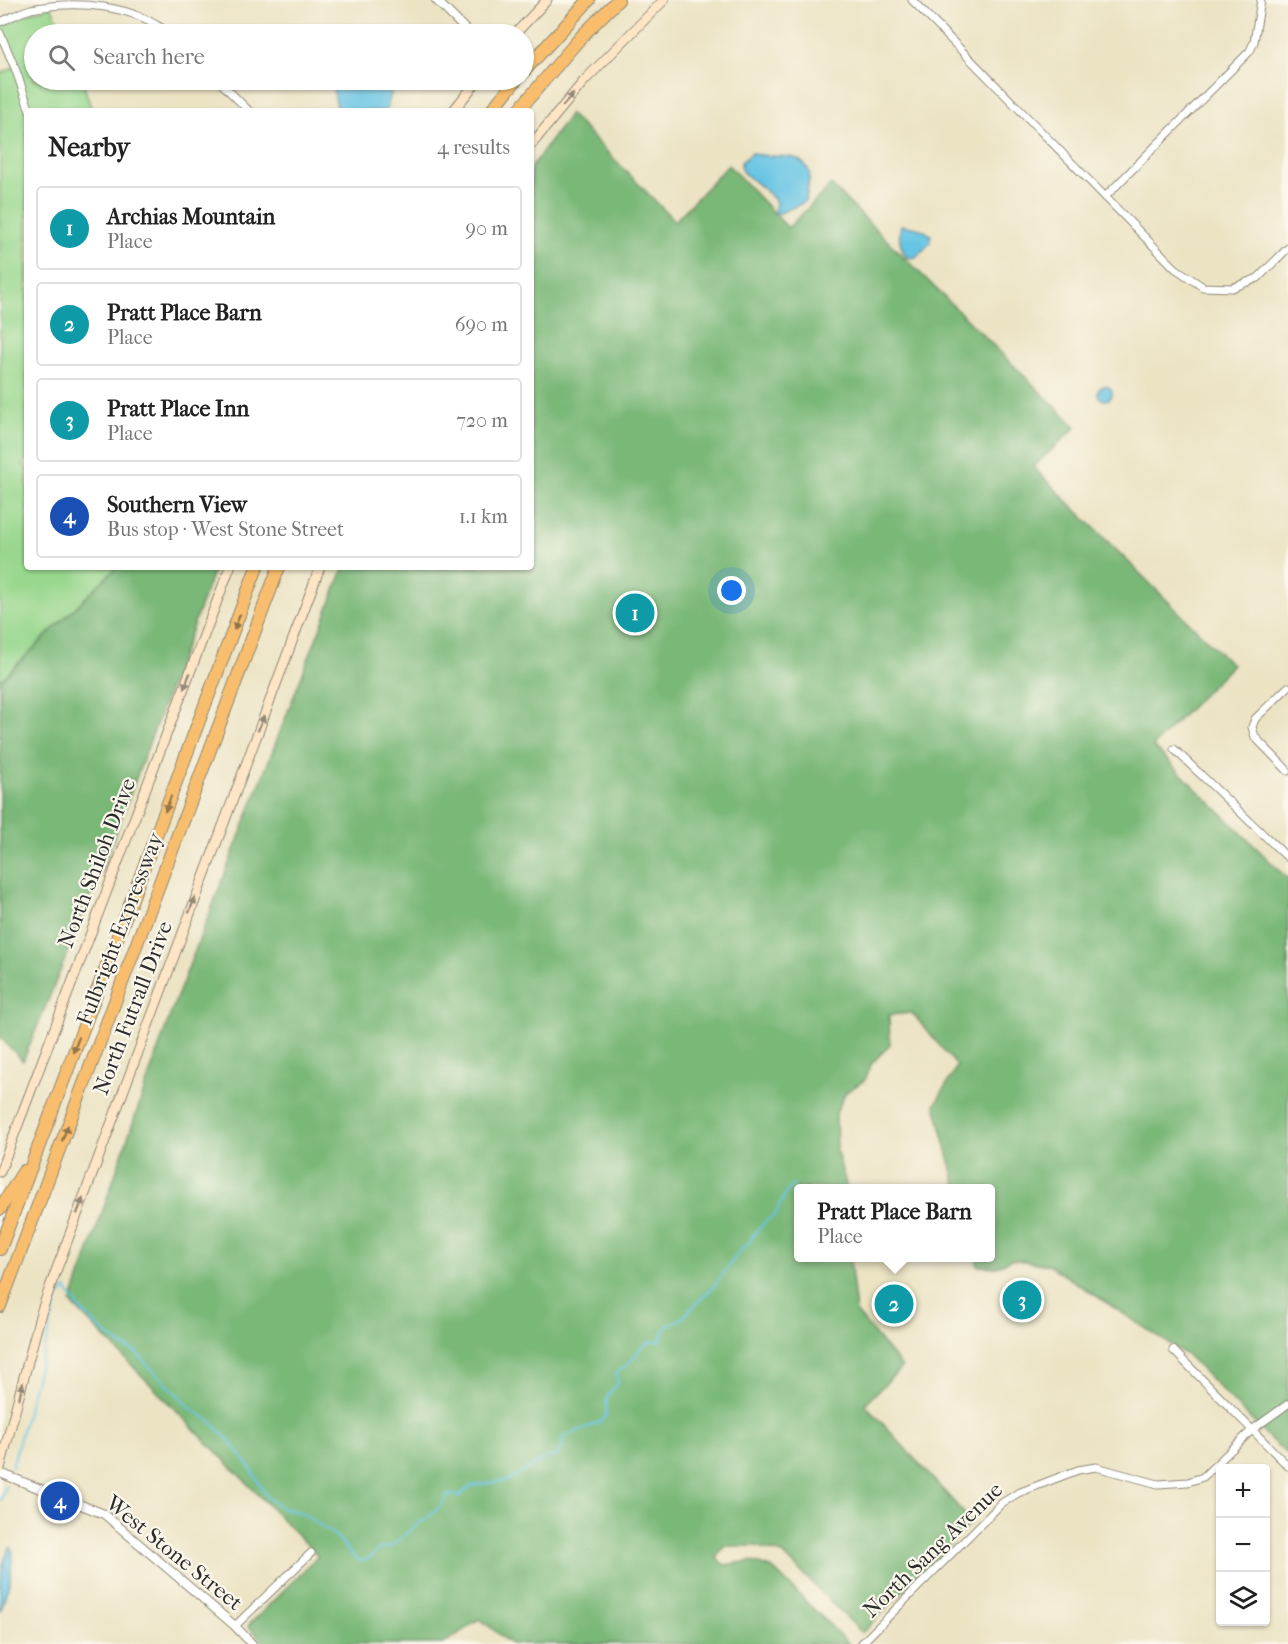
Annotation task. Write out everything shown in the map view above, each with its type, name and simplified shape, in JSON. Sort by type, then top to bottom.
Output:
[{"type":"highway","points":[[534,60],[589,0]]},
{"type":"highway","points":[[521,108],[581,37],[618,0]]},
{"type":"highway","points":[[493,108],[508,90]]},
{"type":"highway","name":"Fulbright Expressway","points":[[0,1249],[256,570]]},
{"type":"highway","name":"Fulbright Expressway","points":[[0,1305],[278,570]]},
{"type":"highway","points":[[0,1209],[38,1146]]},
{"type":"main road","points":[[524,24],[547,0]]},
{"type":"main road","points":[[534,141],[584,81],[664,0]]},
{"type":"main road","points":[[455,108],[470,90]]},
{"type":"main road","name":"North Shiloh Drive","points":[[0,1172],[229,570]]},
{"type":"main road","name":"North Futrall Drive","points":[[0,1468],[40,1316],[50,1287],[319,570]]},
{"type":"street","points":[[436,0],[460,24]]},
{"type":"street","points":[[912,0],[1175,268],[1203,287],[1232,288],[1258,278],[1288,248]]},
{"type":"street","points":[[1105,197],[1250,51],[1254,42],[1261,0]]},
{"type":"street","points":[[0,22],[31,9],[69,3],[98,5],[130,12],[153,24]]},
{"type":"street","points":[[0,33],[29,108]]},
{"type":"street","points":[[228,90],[246,108]]},
{"type":"street","points":[[1288,687],[1255,719],[1252,727],[1255,737],[1288,771]]},
{"type":"street","points":[[1174,749],[1288,858]]},
{"type":"street","points":[[1173,1350],[1288,1466]]},
{"type":"street","name":"North Sang Avenue","points":[[861,1644],[1002,1503],[1018,1493],[1078,1470],[1096,1467],[1158,1484],[1188,1482],[1203,1477],[1253,1429],[1288,1404]]},
{"type":"street","name":"West Stone Street","points":[[0,1473],[104,1514],[235,1626],[252,1644]]},
{"type":"street","points":[[235,1626],[311,1553]]},
{"type":"green space","points":[[51,6],[59,24],[24,24],[24,90],[85,90],[91,108],[24,108],[24,570],[114,570],[0,681],[0,74],[15,67],[0,33],[0,22]]},
{"type":"green space","points":[[570,114],[675,221],[728,165],[788,228],[831,185],[1076,427],[1033,467],[1232,665],[1153,746],[1288,879],[1288,1454],[1277,1446],[1188,1356],[1049,1265],[1011,1259],[997,1267],[978,1266],[977,1262],[995,1262],[995,1184],[956,1184],[935,1105],[957,1066],[912,1013],[889,1015],[890,1045],[872,1063],[865,1080],[846,1092],[836,1113],[837,1152],[846,1184],[794,1184],[794,1262],[850,1262],[856,1312],[902,1367],[865,1404],[972,1522],[862,1633],[783,1554],[756,1546],[724,1546],[716,1557],[724,1565],[751,1561],[773,1569],[849,1644],[511,1644],[480,1619],[443,1644],[266,1644],[248,1626],[318,1556],[71,1303],[170,1015],[343,570],[534,570],[534,164]]},
{"type":"green space","points":[[114,570],[214,570],[101,872],[23,1061],[0,1037],[0,681]]},
{"type":"water","points":[[333,90],[392,90],[387,108],[337,108]]},
{"type":"water","points":[[752,153],[792,157],[805,165],[810,173],[806,199],[803,203],[778,214],[774,212],[776,202],[774,199],[741,170],[741,162]]},
{"type":"water","points":[[901,225],[921,229],[931,235],[930,243],[916,257],[908,258],[901,247]]},
{"type":"water","points":[[1102,386],[1108,386],[1112,393],[1108,400],[1102,400],[1098,396],[1098,390]]},
{"type":"water","points":[[11,1547],[13,1551],[10,1580],[0,1612],[3,1568],[7,1552]]},
{"type":"waterway","points":[[12,1467],[58,1298],[66,1289],[79,1308],[97,1326],[119,1344],[135,1352],[193,1410],[209,1420],[229,1440],[250,1467],[267,1497],[282,1508],[300,1512],[326,1529],[360,1561],[368,1559],[379,1549],[392,1546],[427,1519],[442,1505],[447,1495],[460,1496],[470,1486],[509,1480],[548,1457],[557,1456],[562,1447],[563,1437],[600,1422],[606,1416],[607,1397],[618,1383],[616,1374],[643,1346],[650,1342],[660,1341],[666,1327],[681,1319],[715,1285],[741,1249],[749,1243],[767,1220],[774,1216],[786,1193],[794,1184]]},
{"type":"waterway","points":[[0,1501],[6,1486]]},
{"type":"place","name":"Archias Mountain","points":[[635,613]]},
{"type":"place","name":"Pratt Place Inn","points":[[1022,1300]]},
{"type":"place","name":"Pratt Place Barn","points":[[894,1304]]},
{"type":"place","name":"Southern View","points":[[60,1501]]}]
